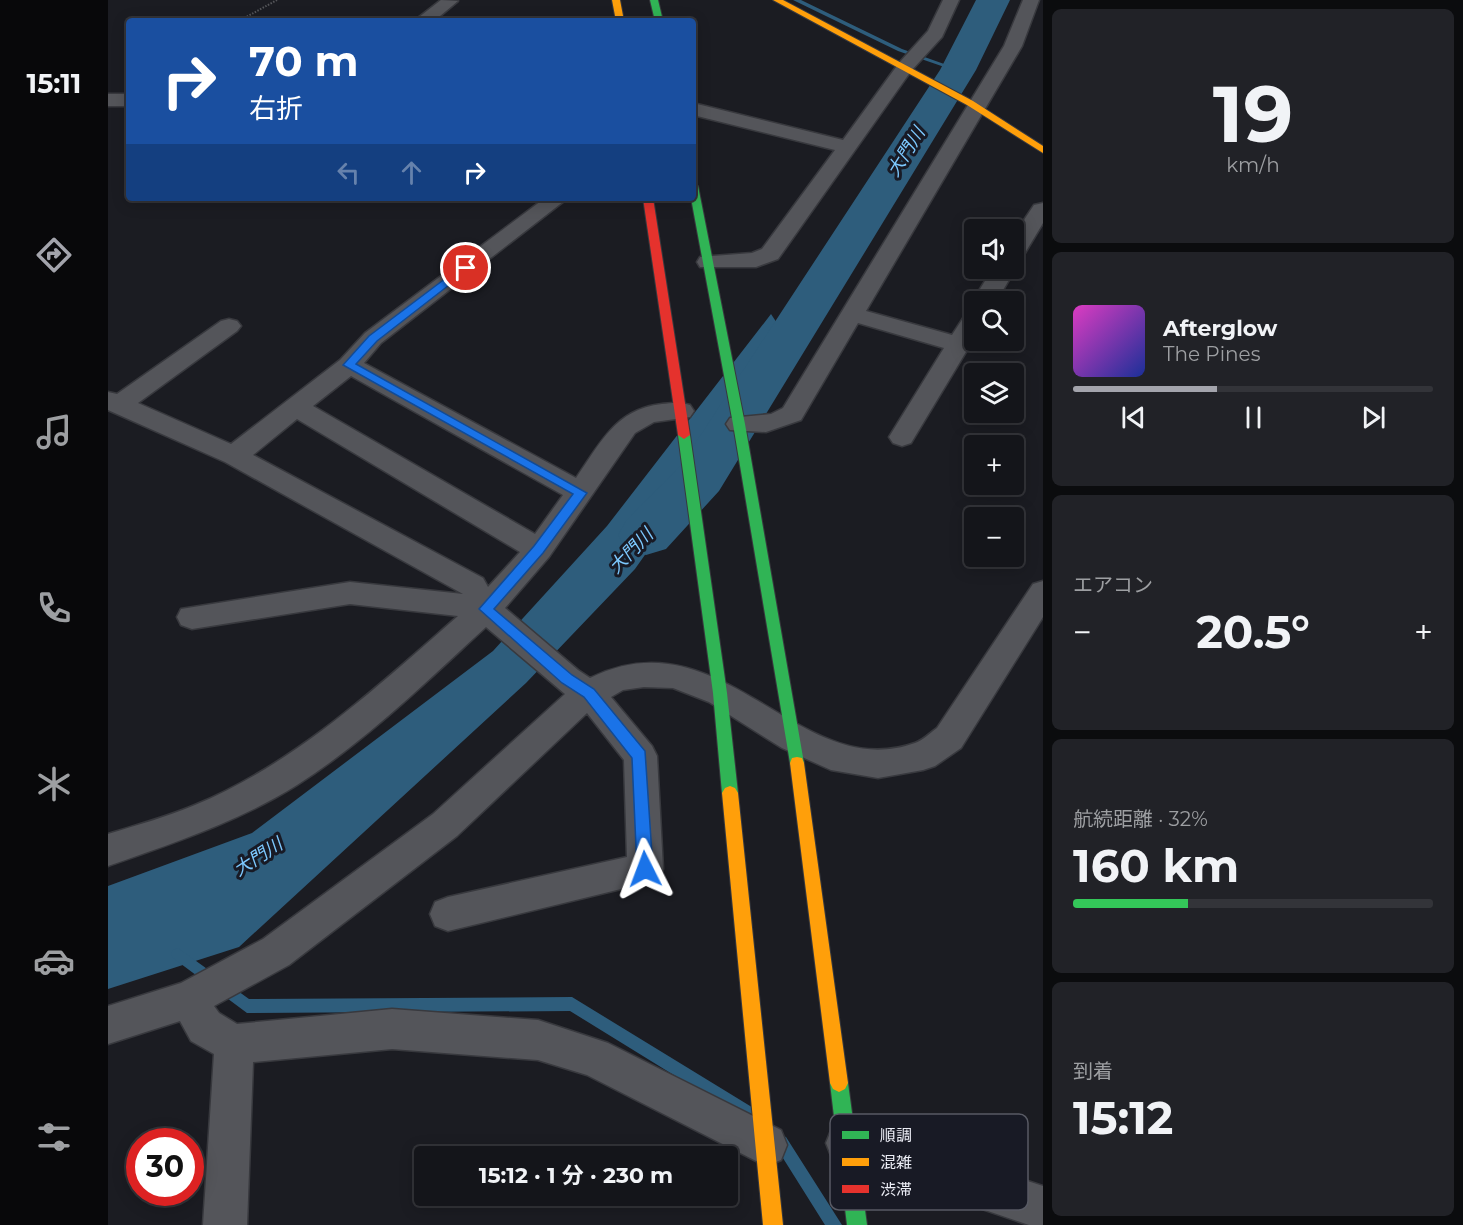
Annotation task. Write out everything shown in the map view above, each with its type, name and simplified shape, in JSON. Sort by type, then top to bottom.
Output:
[{"type":"street","points":[[616,0],[619,18]]},
{"type":"street","points":[[654,0],[658,18]]},
{"type":"street","points":[[777,0],[973,105],[1043,150]]},
{"type":"street","points":[[708,262],[765,258],[936,33],[951,0]]},
{"type":"street","points":[[427,18],[450,1]]},
{"type":"street","points":[[740,424],[769,423],[782,420],[792,414],[973,105],[1013,46],[1033,11]]},
{"type":"street","points":[[108,100],[126,100]]},
{"type":"street","points":[[696,110],[848,147]]},
{"type":"street","points":[[234,456],[349,365],[373,338],[554,201]]},
{"type":"street","points":[[648,201],[681,411],[720,693],[773,1225]]},
{"type":"street","points":[[696,201],[740,424],[794,738],[843,1114]]},
{"type":"street","points":[[1024,237],[1041,209],[1043,210]]},
{"type":"street","points":[[852,314],[958,344]]},
{"type":"street","points":[[114,403],[229,326]]},
{"type":"street","points":[[902,437],[964,334]]},
{"type":"street","points":[[349,365],[581,493]]},
{"type":"street","points":[[114,403],[234,456],[473,586],[490,612],[578,686],[640,756],[645,869],[448,914]]},
{"type":"street","points":[[296,407],[539,550]]},
{"type":"street","points":[[108,850],[205,817],[285,775],[365,717],[490,612],[539,550],[633,420],[648,414],[681,411]]},
{"type":"street","points":[[578,686],[644,674],[675,676],[720,693],[794,738],[831,756],[878,765],[923,756],[949,738],[1043,592]]},
{"type":"street","points":[[192,617],[350,593],[409,598],[490,612]]},
{"type":"street","points":[[108,1025],[189,999],[276,952],[445,825],[562,714],[578,686]]},
{"type":"street","points":[[189,999],[205,1027],[234,1044],[392,1029],[538,1040],[594,1057],[766,1145]]},
{"type":"street","points":[[225,1225],[234,1044]]},
{"type":"street","points":[[1028,1203],[1043,1208]]},
{"type":"street","points":[[855,1210],[857,1225]]},
{"type":"path","points":[[244,18],[277,0]]},
{"type":"water","points":[[771,314],[792,346],[635,569],[526,683],[239,947],[108,989],[108,886],[252,833],[493,651],[607,526]]},
{"type":"waterway","points":[[796,0],[900,50],[958,70]]},
{"type":"waterway","name":"大門川","points":[[646,535],[700,478],[958,70],[993,0]]},
{"type":"waterway","points":[[178,954],[247,1006],[572,1004],[750,1114]]},
{"type":"waterway","points":[[781,1142],[834,1225]]},
{"type":"traffic: fast","points":[[654,0],[658,18]]},
{"type":"traffic: fast","points":[[696,201],[739,424],[797,763]]},
{"type":"traffic: fast","points":[[684,435],[720,693],[730,793]]},
{"type":"traffic: fast","points":[[839,1083],[843,1114]]},
{"type":"traffic: fast","points":[[855,1210],[857,1225]]},
{"type":"traffic: slow","points":[[616,0],[619,18]]},
{"type":"traffic: slow","points":[[777,0],[970,103],[1043,150]]},
{"type":"traffic: slow","points":[[797,763],[839,1083]]},
{"type":"traffic: slow","points":[[730,793],[773,1225]]},
{"type":"traffic: jam","points":[[648,201],[684,435]]},
{"type":"route","points":[[466,268],[373,338],[349,365],[581,493],[539,550],[486,609],[567,679],[589,693],[640,756],[645,869]]}]
